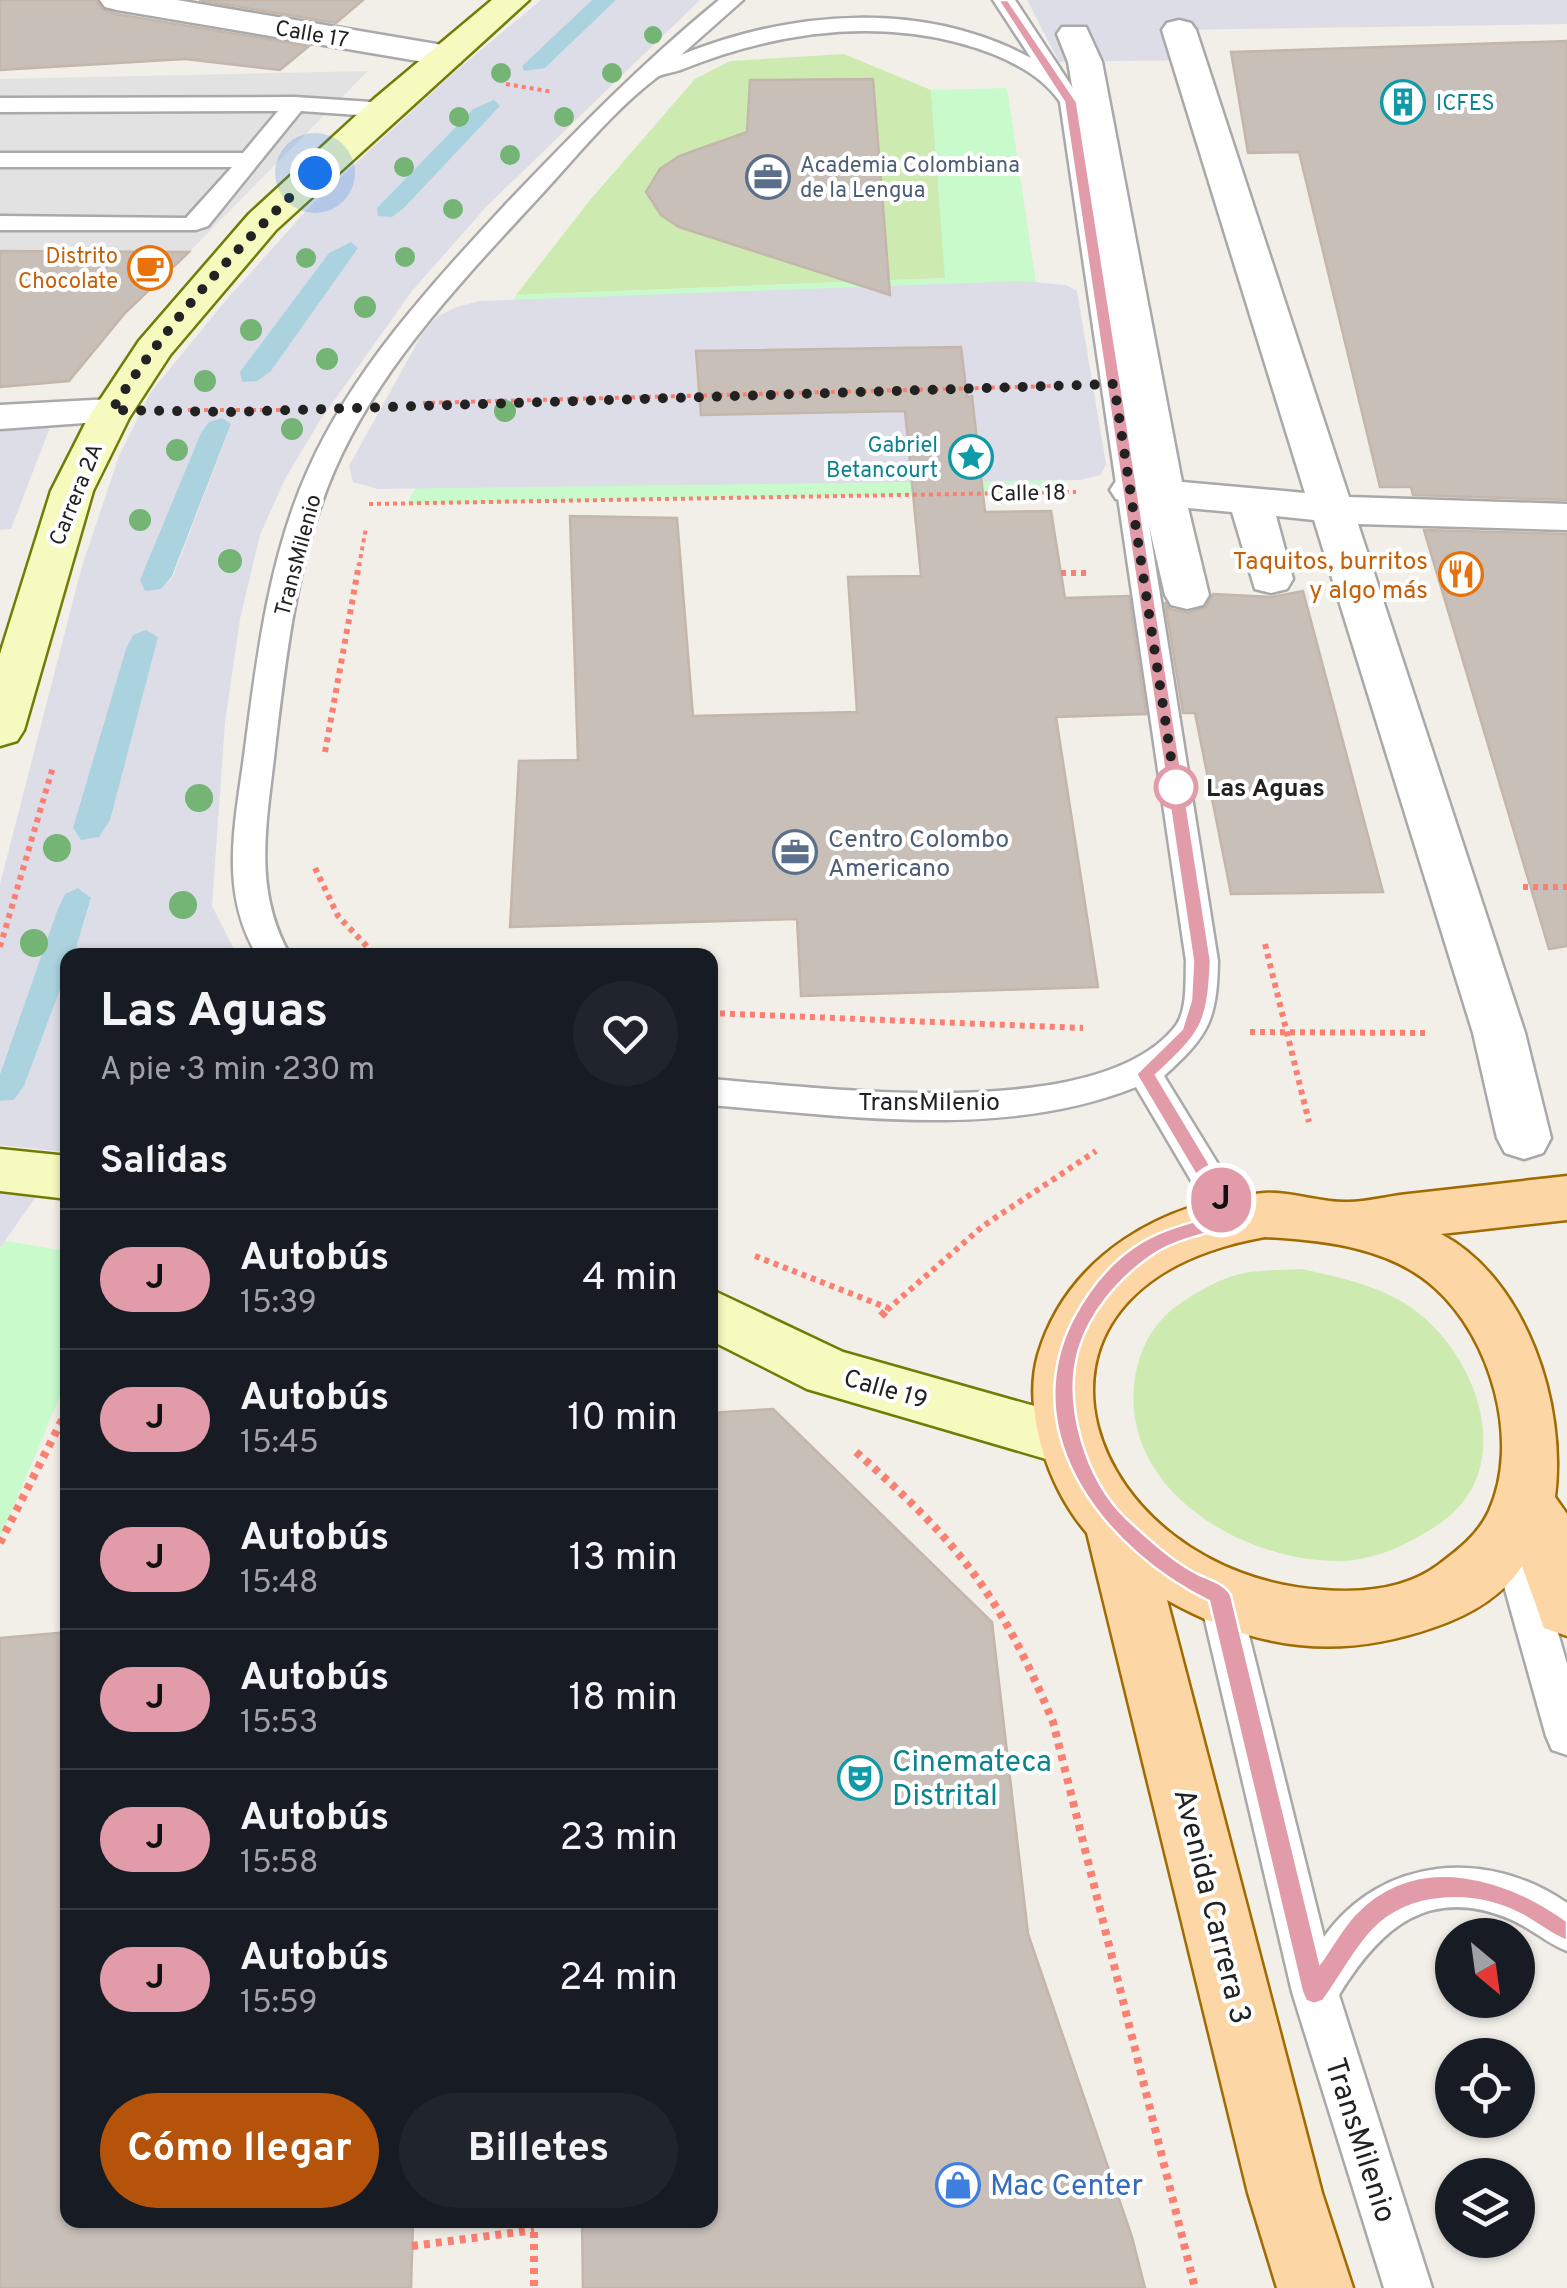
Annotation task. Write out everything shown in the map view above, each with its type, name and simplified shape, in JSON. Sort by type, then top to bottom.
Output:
[{"type":"main road","points":[[1347,1224],[1567,1198]]},
{"type":"main road","points":[[1544,1502],[1458,1594],[1383,1617],[1342,1621],[1301,1618],[1219,1595],[1182,1577],[1116,1523],[1082,1472],[1070,1440],[1064,1378],[1068,1349],[1096,1295],[1140,1253],[1168,1237],[1232,1218],[1298,1216],[1385,1235],[1454,1272],[1510,1324],[1531,1356],[1552,1422],[1544,1502],[1567,1608]]},
{"type":"main road","name":"Avenida Carrera 3","points":[[1116,1523],[1280,2174],[1315,2288]]},
{"type":"street","name":"Calle 17","points":[[117,0],[440,64]]},
{"type":"street","name":"Carrera 2A","points":[[0,730],[72,491],[112,410],[140,368],[216,274],[273,213],[512,0]]},
{"type":"street","points":[[1178,30],[1499,1033],[1524,1138]]},
{"type":"street","points":[[1074,34],[1084,62],[1147,492],[1187,594]]},
{"type":"street","points":[[0,417],[112,410]]},
{"type":"street","points":[[1147,492],[1402,515],[1567,517]]},
{"type":"street","points":[[1252,502],[1271,579]]},
{"type":"street","points":[[0,1170],[60,1177]]},
{"type":"street","name":"Calle 19","points":[[718,1317],[828,1372],[1070,1440]]},
{"type":"lane","name":"TransMilenio","points":[[271,948],[246,890],[277,628],[322,466],[425,308],[617,102],[732,0]]},
{"type":"lane","name":"TransMilenio","points":[[718,1092],[952,1104],[1047,1099],[1145,1074],[1190,1032],[1200,1000],[1202,961],[1147,492],[1114,384],[1070,102],[1063,85],[1004,0]]},
{"type":"lane","name":"TransMilenio","points":[[637,82],[735,42],[794,30],[858,25],[970,39],[1063,85]]},
{"type":"lane","points":[[0,105],[295,104],[387,110]]},
{"type":"lane","points":[[0,223],[188,225],[209,215],[295,104]]},
{"type":"lane","points":[[0,160],[248,160]]},
{"type":"lane","points":[[1145,1074],[1232,1218]]},
{"type":"lane","points":[[1544,1502],[1567,1736]]},
{"type":"lane","name":"TransMilenio","points":[[1219,1595],[1314,1992],[1408,2288]]},
{"type":"lane","points":[[1314,1992],[1365,1921],[1396,1898],[1432,1888],[1458,1885],[1523,1902],[1567,1929]]},
{"type":"path","points":[[440,64],[617,102]]},
{"type":"path","points":[[112,410],[231,412],[1114,384]]},
{"type":"path","name":"Calle 18","points":[[308,506],[1147,492]]},
{"type":"path","points":[[323,759],[370,504]]},
{"type":"path","points":[[0,947],[54,762]]},
{"type":"path","points":[[313,860],[320,888],[343,926],[367,948]]},
{"type":"path","points":[[1262,928],[1309,1122]]},
{"type":"path","points":[[828,1372],[888,1308],[1027,1194],[1168,1112]]},
{"type":"path","points":[[742,1251],[888,1308]]},
{"type":"path","points":[[0,1543],[60,1424]]},
{"type":"path","points":[[844,1440],[938,1527],[992,1594],[1053,1722],[1195,2288]]},
{"type":"path","points":[[412,2246],[517,2228]]},
{"type":"path","points":[[534,2228],[534,2288]]},
{"type":"green space","points":[[844,54],[931,90],[946,278],[516,295],[590,200],[695,79],[730,61]]},
{"type":"green space","points":[[1007,88],[1067,492],[407,504],[516,295],[945,278],[931,90]]},
{"type":"green space","points":[[5,1241],[60,1250],[60,1396],[0,1539],[0,1248]]},
{"type":"green space","points":[[1302,1269],[1371,1287],[1409,1306],[1434,1327],[1455,1353],[1471,1383],[1481,1415],[1483,1447],[1477,1478],[1460,1505],[1423,1534],[1366,1558],[1305,1558],[1268,1550],[1232,1535],[1199,1515],[1170,1489],[1149,1459],[1136,1425],[1134,1386],[1138,1364],[1151,1333],[1165,1316],[1200,1291],[1229,1277]]},
{"type":"shaded area","points":[[541,0],[592,0],[522,66],[545,68],[616,0],[700,0],[487,206],[412,291],[321,419],[285,479],[260,535],[240,619],[225,723],[212,906],[233,948],[76,948],[91,899],[57,911],[0,1074],[0,884],[82,566],[119,456],[150,393],[313,203],[451,75]],"holes":[[[499,107],[404,208],[377,208],[473,109]],[[358,248],[271,371],[329,253]],[[231,425],[173,576],[161,588],[201,433]]]},
{"type":"shaded area","points":[[1027,0],[1567,0],[1567,24],[1179,30],[1189,60],[1059,62]]},
{"type":"shaded area","points":[[368,71],[189,252],[0,251],[0,79]]},
{"type":"shaded area","points":[[1022,281],[1066,285],[1077,291],[1106,464],[1101,475],[1080,480],[378,489],[353,482],[349,466],[422,334],[438,316],[457,307],[479,301]]},
{"type":"shaded area","points":[[55,414],[11,529],[0,530],[0,417]]},
{"type":"shaded area","points":[[60,990],[60,1151],[0,1145],[0,1101],[14,1100],[24,1086]]},
{"type":"shaded area","points":[[0,1189],[37,1195],[0,1248]]},
{"type":"water","points":[[592,0],[616,0],[545,68],[524,71],[522,66]]},
{"type":"water","points":[[494,100],[500,106],[404,208],[392,217],[378,216],[377,208],[473,109]]},
{"type":"water","points":[[351,242],[358,248],[271,371],[257,381],[242,382],[240,372],[329,253]]},
{"type":"water","points":[[222,418],[231,424],[172,576],[161,589],[145,591],[140,580],[201,433],[209,422]]},
{"type":"water","points":[[146,630],[158,637],[110,820],[99,837],[81,840],[73,828],[126,649],[133,635]]},
{"type":"water","points":[[78,888],[91,898],[76,948],[60,948],[60,990],[24,1086],[14,1100],[0,1101],[0,1074],[65,894]]},
{"type":"building","points":[[0,0],[96,0],[102,9],[116,14],[309,46],[280,70],[185,59],[0,70]]},
{"type":"building","points":[[199,0],[363,0],[336,23]]},
{"type":"building","points":[[1567,41],[1567,500],[1413,495],[1411,487],[1380,487],[1299,152],[1248,153],[1231,52]]},
{"type":"building","name":"Academia Colombiana de la Lengua","points":[[873,79],[890,295],[679,227],[661,215],[646,192],[660,169],[679,156],[747,132],[750,80]]},
{"type":"building","points":[[0,251],[189,252],[125,313],[69,381],[0,387]]},
{"type":"building","points":[[961,347],[967,397],[972,396],[985,512],[1051,511],[1065,598],[1129,596],[1146,714],[1056,717],[1098,987],[801,996],[797,919],[510,927],[519,761],[578,760],[570,516],[677,518],[693,716],[857,712],[848,577],[921,576],[905,411],[701,415],[696,351]]},
{"type":"building","points":[[1424,530],[1567,534],[1567,946],[1549,949]]},
{"type":"building","name":"Las Aguas","points":[[1303,591],[1383,892],[1231,894],[1195,713],[1183,713],[1165,602],[1170,609],[1188,613],[1206,607],[1213,594],[1272,597]]},
{"type":"building","name":"Cinemateca Distrital","points":[[773,1409],[992,1622],[1028,1934],[1132,2237],[1145,2288],[583,2288],[582,2228],[718,2228],[718,1412]]},
{"type":"building","points":[[60,1633],[60,2228],[413,2228],[411,2288],[0,2288],[0,1638]]},
{"type":"bus line","name":"J","points":[[1004,0],[1063,85],[1070,102],[1202,961],[1200,1000],[1190,1032],[1145,1074],[1232,1218],[1168,1237],[1116,1272],[1096,1295],[1079,1321],[1068,1349],[1064,1378],[1070,1440],[1082,1472],[1116,1523],[1150,1555],[1219,1595],[1314,1992],[1365,1921],[1396,1898],[1432,1888],[1458,1885],[1523,1902],[1567,1929]]},
{"type":"place","name":"ICFES","points":[[1403,102]]},
{"type":"place","name":"Academia Colombiana de la Lengua","points":[[768,177]]},
{"type":"place","name":"Distrito Chocolate","points":[[150,268]]},
{"type":"place","name":"Gabriel Betancourt","points":[[971,457]]},
{"type":"place","name":"Taquitos, burritos y algo más","points":[[1461,574]]},
{"type":"place","name":"Las Aguas","points":[[1176,787]]},
{"type":"place","name":"Centro Colombo Americano","points":[[795,852]]},
{"type":"place","name":"Cinemateca Distrital","points":[[860,1778]]},
{"type":"place","name":"Mac Center","points":[[958,2185]]},
{"type":"route","points":[[315,173],[216,274],[159,342],[112,410],[231,412],[1114,384],[1178,804],[1176,787]]}]
